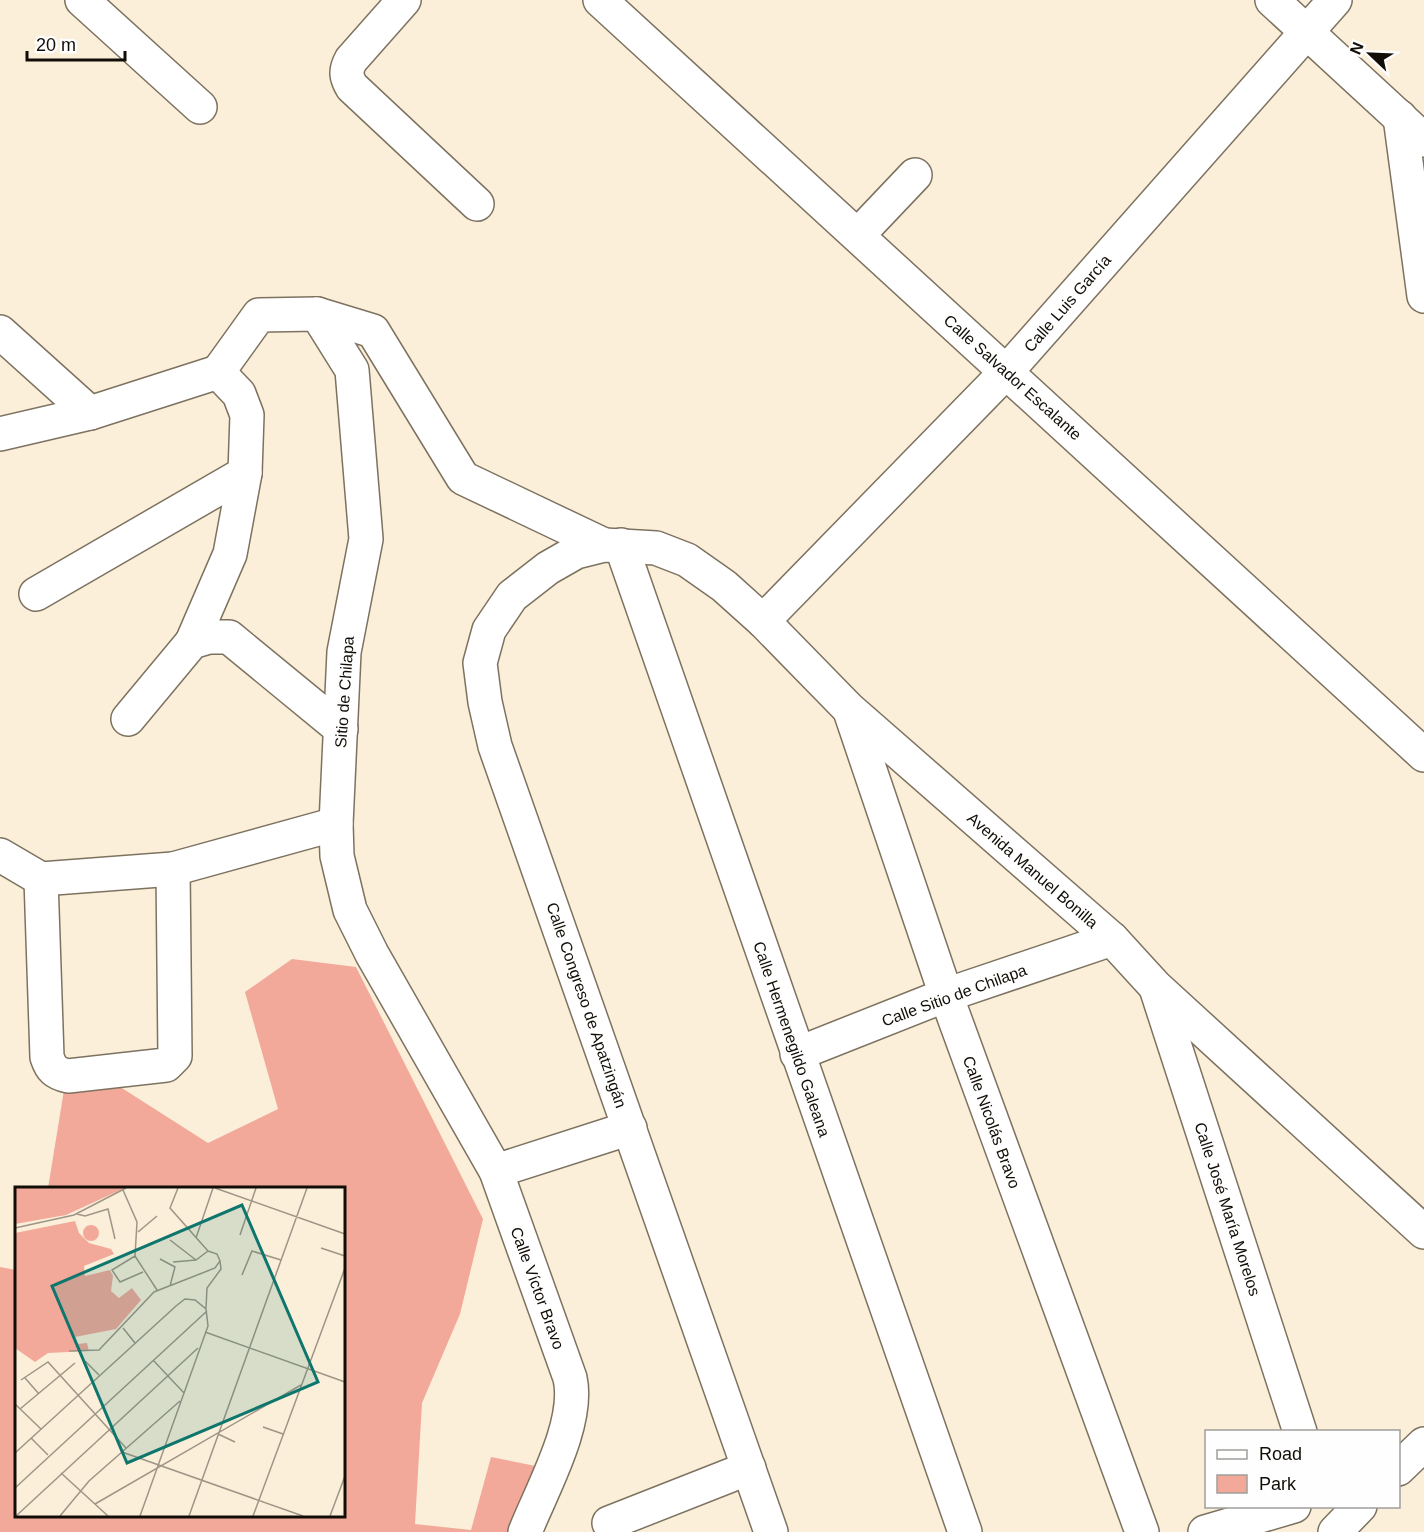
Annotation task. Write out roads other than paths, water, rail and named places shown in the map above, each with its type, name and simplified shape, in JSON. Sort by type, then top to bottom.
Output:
[{"type":"street","points":[[82,0],[200,106]]},
{"type":"street","points":[[404,0],[351,60],[346,69],[347,79],[352,87],[477,204]]},
{"type":"street","name":"Calle Salvador Escalante","points":[[600,0],[1424,755]]},
{"type":"street","points":[[1272,0],[1424,140]]},
{"type":"street","name":"Calle Luis García","points":[[763,621],[1007,371],[1335,0]]},
{"type":"street","points":[[1400,117],[1424,296]]},
{"type":"street","points":[[858,235],[915,176]]},
{"type":"street","points":[[0,434],[90,413],[218,372],[260,315],[317,314]]},
{"type":"street","name":"Avenida Manuel Bonilla","points":[[317,314],[373,331],[463,478],[612,545],[656,548],[687,560],[724,586],[763,621],[849,709],[1112,939],[1155,986],[1424,1232]]},
{"type":"street","name":"Sitio de Chilapa","points":[[317,314],[352,370],[366,539],[344,652],[336,824],[337,856],[350,910],[372,954],[496,1171]]},
{"type":"street","points":[[0,333],[90,413]]},
{"type":"street","points":[[128,719],[192,642],[230,554],[245,473],[247,415],[239,394],[218,372]]},
{"type":"street","points":[[36,594],[245,473]]},
{"type":"street","name":"Calle Hermenegildo Galeana","points":[[612,545],[797,1054],[965,1532]]},
{"type":"street","name":"Calle Congreso de Apatzingán","points":[[612,545],[576,552],[548,568],[512,596],[489,630],[480,663],[485,702],[495,746],[771,1532]]},
{"type":"street","points":[[192,642],[209,637],[229,638],[341,729]]},
{"type":"street","name":"Calle Nicolás Bravo","points":[[849,709],[946,995],[1142,1532]]},
{"type":"street","points":[[0,855],[41,879],[173,869],[336,824]]},
{"type":"street","points":[[41,879],[47,1057],[50,1067],[58,1074],[68,1076],[159,1066],[172,1062],[176,1049],[173,869]]},
{"type":"street","name":"Calle Sitio de Chilapa","points":[[797,1054],[946,995],[1112,939]]},
{"type":"street","name":"Calle José María Morelos","points":[[1155,986],[1300,1430]]},
{"type":"street","points":[[496,1171],[630,1128]]},
{"type":"street","name":"Calle Víctor Bravo","points":[[496,1171],[570,1378],[573,1407],[569,1424],[525,1532]]},
{"type":"street","points":[[1400,1467],[1424,1444]]},
{"type":"street","points":[[609,1523],[748,1468]]},
{"type":"street","points":[[1205,1532],[1287,1508]]},
{"type":"street","points":[[1326,1508],[1334,1532],[1358,1508]]}]
